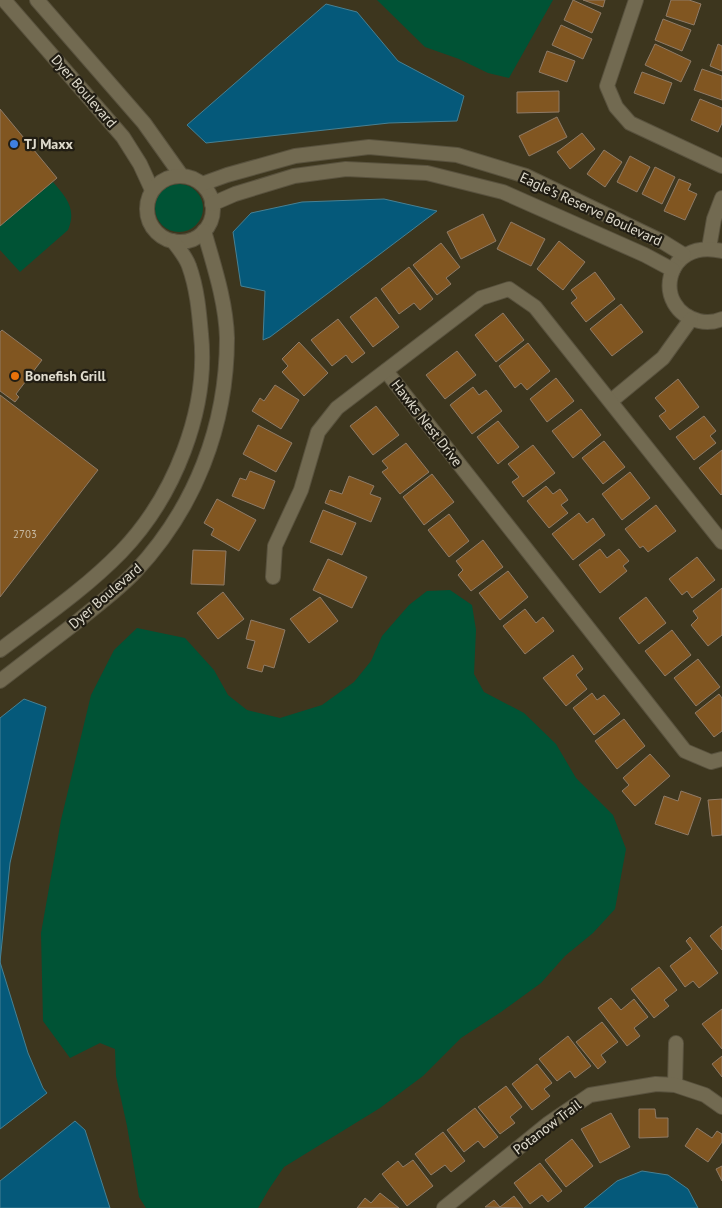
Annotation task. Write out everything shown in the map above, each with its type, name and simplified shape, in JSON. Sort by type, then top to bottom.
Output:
[{"type":"street","name":"Dyer Boulevard","points":[[4,0],[123,137],[140,164],[152,190]]},
{"type":"street","name":"Dyer Boulevard","points":[[37,0],[144,123],[181,175]]},
{"type":"street","points":[[636,0],[607,86],[616,107],[630,123],[722,166]]},
{"type":"street","name":"Eagle's Reserve Boulevard","points":[[202,184],[295,156],[369,147],[457,155],[526,176],[663,242],[684,256]]},
{"type":"street","name":"Eagle's Reserve Boulevard","points":[[212,204],[235,194],[294,176],[346,170],[426,174],[503,192],[645,255],[673,270]]},
{"type":"street","points":[[181,175],[192,178],[202,184],[209,193],[212,204],[210,223],[195,238],[184,242],[172,241],[154,231],[146,214],[147,201],[152,190],[160,182],[170,177],[181,175]]},
{"type":"street","points":[[722,198],[714,219],[716,249],[692,251],[684,256],[673,270],[670,281],[670,292],[678,308],[691,319],[705,323],[722,319]]},
{"type":"street","name":"Dyer Boulevard","points":[[0,681],[106,599],[134,573],[163,540],[191,493],[210,450],[224,390],[227,337],[221,294],[204,231]]},
{"type":"street","name":"Dyer Boulevard","points":[[0,650],[92,578],[122,551],[143,525],[166,489],[188,441],[199,398],[203,348],[199,309],[189,265],[172,241]]},
{"type":"street","name":"Hawks Nest Drive","points":[[722,542],[535,307],[509,289],[481,298],[386,370],[685,751],[711,762],[722,759]]},
{"type":"street","points":[[611,402],[663,358],[691,319]]},
{"type":"street","points":[[274,577],[275,546],[302,490],[318,432],[337,408],[386,370]]},
{"type":"street","points":[[675,1085],[676,1044]]},
{"type":"street","name":"Potanow Trail","points":[[444,1208],[549,1123],[590,1095],[656,1084],[675,1085],[705,1095],[722,1107]]},
{"type":"green space","points":[[377,0],[553,0],[509,78],[488,73],[459,59],[425,47]]},
{"type":"green space","points":[[53,182],[66,198],[71,210],[68,230],[20,272],[0,250],[0,226]]},
{"type":"green space","points":[[179,184],[188,186],[196,191],[201,199],[203,208],[201,217],[196,225],[188,230],[179,232],[170,230],[162,225],[157,217],[155,208],[157,199],[162,191],[170,186]]},
{"type":"green space","points":[[450,590],[472,605],[476,630],[474,674],[484,692],[524,713],[556,744],[576,778],[613,815],[626,849],[615,909],[593,933],[565,956],[541,983],[461,1038],[423,1076],[380,1108],[284,1167],[258,1208],[146,1208],[139,1197],[116,1076],[115,1049],[100,1043],[70,1058],[43,1021],[41,933],[61,820],[91,695],[114,650],[137,628],[185,638],[214,670],[228,695],[247,710],[280,718],[322,705],[354,682],[371,661],[382,636],[409,605],[427,591]]},
{"type":"water","points":[[326,4],[357,12],[398,61],[464,96],[457,121],[389,123],[206,143],[187,125]]},
{"type":"water","points":[[384,199],[437,211],[270,337],[263,340],[265,291],[241,286],[233,232],[251,213],[302,202]]},
{"type":"water","points":[[24,699],[46,707],[10,863],[0,962],[0,718]]},
{"type":"water","points":[[0,962],[28,1053],[47,1093],[0,1129]]},
{"type":"water","points":[[75,1121],[85,1130],[110,1208],[0,1208],[0,1181]]},
{"type":"water","points":[[642,1171],[668,1175],[688,1189],[698,1208],[584,1208],[617,1181]]},
{"type":"building","points":[[573,0],[601,13],[592,33],[564,20]]},
{"type":"building","points":[[583,0],[605,0],[603,7]]},
{"type":"building","points":[[671,0],[689,0],[701,4],[694,25],[666,16]]},
{"type":"building","points":[[663,19],[691,30],[682,51],[655,40]]},
{"type":"building","points":[[561,25],[592,39],[583,59],[552,45]]},
{"type":"building","points":[[655,44],[691,61],[681,82],[645,65]]},
{"type":"building","points":[[718,44],[722,46],[722,71],[710,66]]},
{"type":"building","points":[[547,51],[575,61],[567,82],[539,72]]},
{"type":"building","points":[[702,69],[722,76],[722,100],[694,90]]},
{"type":"building","points":[[642,72],[672,83],[664,104],[634,93]]},
{"type":"building","points":[[559,91],[559,112],[517,113],[517,92]]},
{"type":"building","points":[[700,99],[722,108],[722,123],[718,132],[691,120]]},
{"type":"building","name":"TJ Maxx","points":[[0,109],[57,178],[0,226]]},
{"type":"building","points":[[557,117],[567,137],[529,156],[519,136]]},
{"type":"building","points":[[582,133],[595,149],[570,169],[557,152]]},
{"type":"building","points":[[604,150],[622,162],[605,187],[587,174]]},
{"type":"building","points":[[630,156],[650,167],[637,192],[617,182]]},
{"type":"building","points":[[655,167],[675,177],[662,204],[642,194]]},
{"type":"building","points":[[679,179],[691,184],[688,190],[697,194],[685,220],[664,211]]},
{"type":"building","points":[[483,214],[496,241],[461,259],[447,232]]},
{"type":"building","points":[[511,222],[545,239],[531,266],[497,249]]},
{"type":"building","points":[[559,241],[585,262],[563,290],[537,269]]},
{"type":"building","points":[[441,243],[460,267],[446,278],[451,284],[437,295],[413,265]]},
{"type":"building","points":[[409,267],[433,299],[420,310],[414,303],[399,314],[381,289]]},
{"type":"building","points":[[595,272],[615,299],[586,322],[571,303],[577,298],[571,290]]},
{"type":"building","points":[[376,297],[399,327],[373,347],[350,317]]},
{"type":"building","points":[[621,304],[643,332],[612,356],[590,329]]},
{"type":"building","points":[[503,313],[524,340],[496,362],[475,335]]},
{"type":"building","points":[[338,319],[365,353],[352,363],[346,355],[332,366],[311,340]]},
{"type":"building","name":"Bonefish Grill","points":[[2,330],[42,360],[16,394],[19,397],[15,402],[0,391],[0,332]]},
{"type":"building","points":[[299,342],[328,373],[304,396],[282,372],[288,366],[282,359]]},
{"type":"building","points":[[528,343],[550,371],[527,390],[521,383],[515,388],[499,366]]},
{"type":"building","points":[[457,351],[476,375],[445,399],[426,375]]},
{"type":"building","points":[[556,378],[574,401],[547,422],[530,399]]},
{"type":"building","points":[[678,379],[699,407],[670,430],[659,416],[666,411],[655,398]]},
{"type":"building","points":[[275,385],[299,400],[281,429],[252,411],[260,398],[264,401]]},
{"type":"building","points":[[473,387],[479,395],[486,390],[502,411],[472,434],[450,405]]},
{"type":"building","points":[[0,395],[98,470],[0,597]]},
{"type":"building","points":[[376,406],[399,435],[373,455],[350,426]]},
{"type":"building","points":[[581,409],[601,435],[573,458],[552,431]]},
{"type":"building","points":[[704,416],[716,431],[710,436],[716,443],[694,460],[676,437]]},
{"type":"building","points":[[498,421],[519,447],[498,464],[477,437]]},
{"type":"building","points":[[258,425],[292,443],[276,472],[243,454]]},
{"type":"building","points":[[604,441],[625,467],[603,484],[582,458]]},
{"type":"building","points":[[406,443],[429,472],[400,494],[382,472],[388,468],[382,461]]},
{"type":"building","points":[[533,445],[555,473],[523,497],[512,482],[519,477],[508,464]]},
{"type":"building","points":[[722,450],[722,494],[721,495],[699,468]]},
{"type":"building","points":[[250,471],[275,481],[264,509],[232,496],[240,478],[246,480]]},
{"type":"building","points":[[630,472],[650,498],[622,520],[602,494]]},
{"type":"building","points":[[432,474],[454,502],[424,525],[403,497]]},
{"type":"building","points":[[349,476],[374,486],[370,494],[381,498],[371,522],[325,503],[330,490],[342,494]]},
{"type":"building","points":[[546,486],[553,494],[560,489],[568,500],[561,505],[568,513],[549,528],[527,501]]},
{"type":"building","points":[[217,499],[256,520],[239,551],[211,535],[214,529],[204,523]]},
{"type":"building","points":[[656,505],[676,531],[648,552],[643,546],[640,548],[625,529]]},
{"type":"building","points":[[323,510],[356,523],[342,555],[310,542]]},
{"type":"building","points":[[579,513],[587,523],[593,518],[605,535],[573,560],[552,534]]},
{"type":"building","points":[[449,514],[469,541],[449,557],[428,530]]},
{"type":"building","points":[[483,540],[503,567],[471,591],[458,575],[463,570],[456,561]]},
{"type":"building","points":[[600,549],[607,558],[619,549],[629,561],[623,566],[627,571],[600,593],[579,565]]},
{"type":"building","points":[[193,550],[226,551],[224,585],[191,584]]},
{"type":"building","points":[[697,557],[715,580],[692,598],[687,591],[682,595],[669,579]]},
{"type":"building","points":[[328,559],[367,577],[352,608],[313,590]]},
{"type":"building","points":[[508,571],[528,597],[500,620],[479,593]]},
{"type":"building","points":[[722,588],[722,635],[708,646],[691,625],[698,618],[693,611]]},
{"type":"building","points":[[223,592],[244,619],[218,639],[197,613]]},
{"type":"building","points":[[320,597],[338,621],[309,643],[290,619]]},
{"type":"building","points":[[646,597],[666,623],[639,644],[619,618]]},
{"type":"building","points":[[525,609],[536,623],[543,617],[554,631],[525,654],[503,626]]},
{"type":"building","points":[[251,620],[285,630],[274,668],[264,665],[262,672],[247,668],[255,641],[246,639]]},
{"type":"building","points":[[672,630],[691,655],[665,676],[645,651]]},
{"type":"building","points":[[573,655],[583,669],[576,675],[587,689],[566,706],[543,678]]},
{"type":"building","points":[[698,659],[720,687],[696,706],[674,678]]},
{"type":"building","points":[[592,693],[597,700],[604,695],[620,714],[594,735],[573,708]]},
{"type":"building","points":[[719,694],[722,698],[722,731],[714,737],[695,713]]},
{"type":"building","points":[[624,719],[645,746],[617,769],[595,741]]},
{"type":"building","points":[[650,754],[670,776],[635,806],[622,791],[629,785],[623,778]]},
{"type":"building","points":[[681,791],[701,798],[688,835],[655,824],[664,796],[678,801]]},
{"type":"building","points":[[722,799],[722,835],[712,836],[708,800]]},
{"type":"building","points":[[722,926],[722,950],[710,936]]},
{"type":"building","points":[[690,937],[718,973],[699,988],[693,981],[685,987],[670,966],[692,949],[686,941]]},
{"type":"building","points":[[659,967],[677,990],[664,1000],[669,1006],[654,1018],[631,989]]},
{"type":"building","points":[[611,998],[621,1010],[634,999],[648,1017],[634,1028],[640,1036],[627,1046],[598,1008]]},
{"type":"building","points":[[722,1009],[722,1049],[702,1024]]},
{"type":"building","points":[[602,1022],[618,1042],[601,1055],[606,1062],[598,1069],[576,1042]]},
{"type":"building","points":[[568,1036],[591,1066],[575,1078],[570,1071],[557,1081],[539,1059]]},
{"type":"building","points":[[722,1056],[722,1077],[712,1064]]},
{"type":"building","points":[[537,1064],[552,1083],[544,1089],[550,1096],[532,1110],[512,1084]]},
{"type":"building","points":[[506,1086],[522,1107],[510,1117],[515,1123],[500,1134],[478,1107]]},
{"type":"building","points":[[475,1108],[498,1137],[484,1148],[478,1141],[464,1152],[447,1130]]},
{"type":"building","points":[[639,1109],[655,1109],[656,1118],[668,1118],[668,1137],[639,1138]]},
{"type":"building","points":[[611,1113],[630,1147],[600,1163],[581,1129]]},
{"type":"building","points":[[697,1128],[712,1138],[717,1131],[722,1134],[722,1142],[708,1162],[685,1146]]},
{"type":"building","points":[[443,1132],[465,1161],[451,1172],[445,1165],[431,1175],[415,1154]]},
{"type":"building","points":[[572,1139],[593,1166],[566,1187],[545,1160]]},
{"type":"building","points":[[413,1160],[433,1186],[407,1206],[382,1174],[398,1161],[403,1167]]},
{"type":"building","points":[[540,1163],[562,1191],[548,1202],[542,1195],[530,1204],[514,1183]]},
{"type":"building","points":[[722,1166],[722,1181],[716,1169]]},
{"type":"building","points":[[380,1193],[399,1208],[357,1208],[365,1198],[371,1203]]},
{"type":"building","points":[[514,1196],[523,1208],[485,1207],[494,1200],[500,1207]]},
{"type":"place","name":"TJ Maxx","points":[[14,144]]},
{"type":"place","name":"Bonefish Grill","points":[[15,376]]}]
